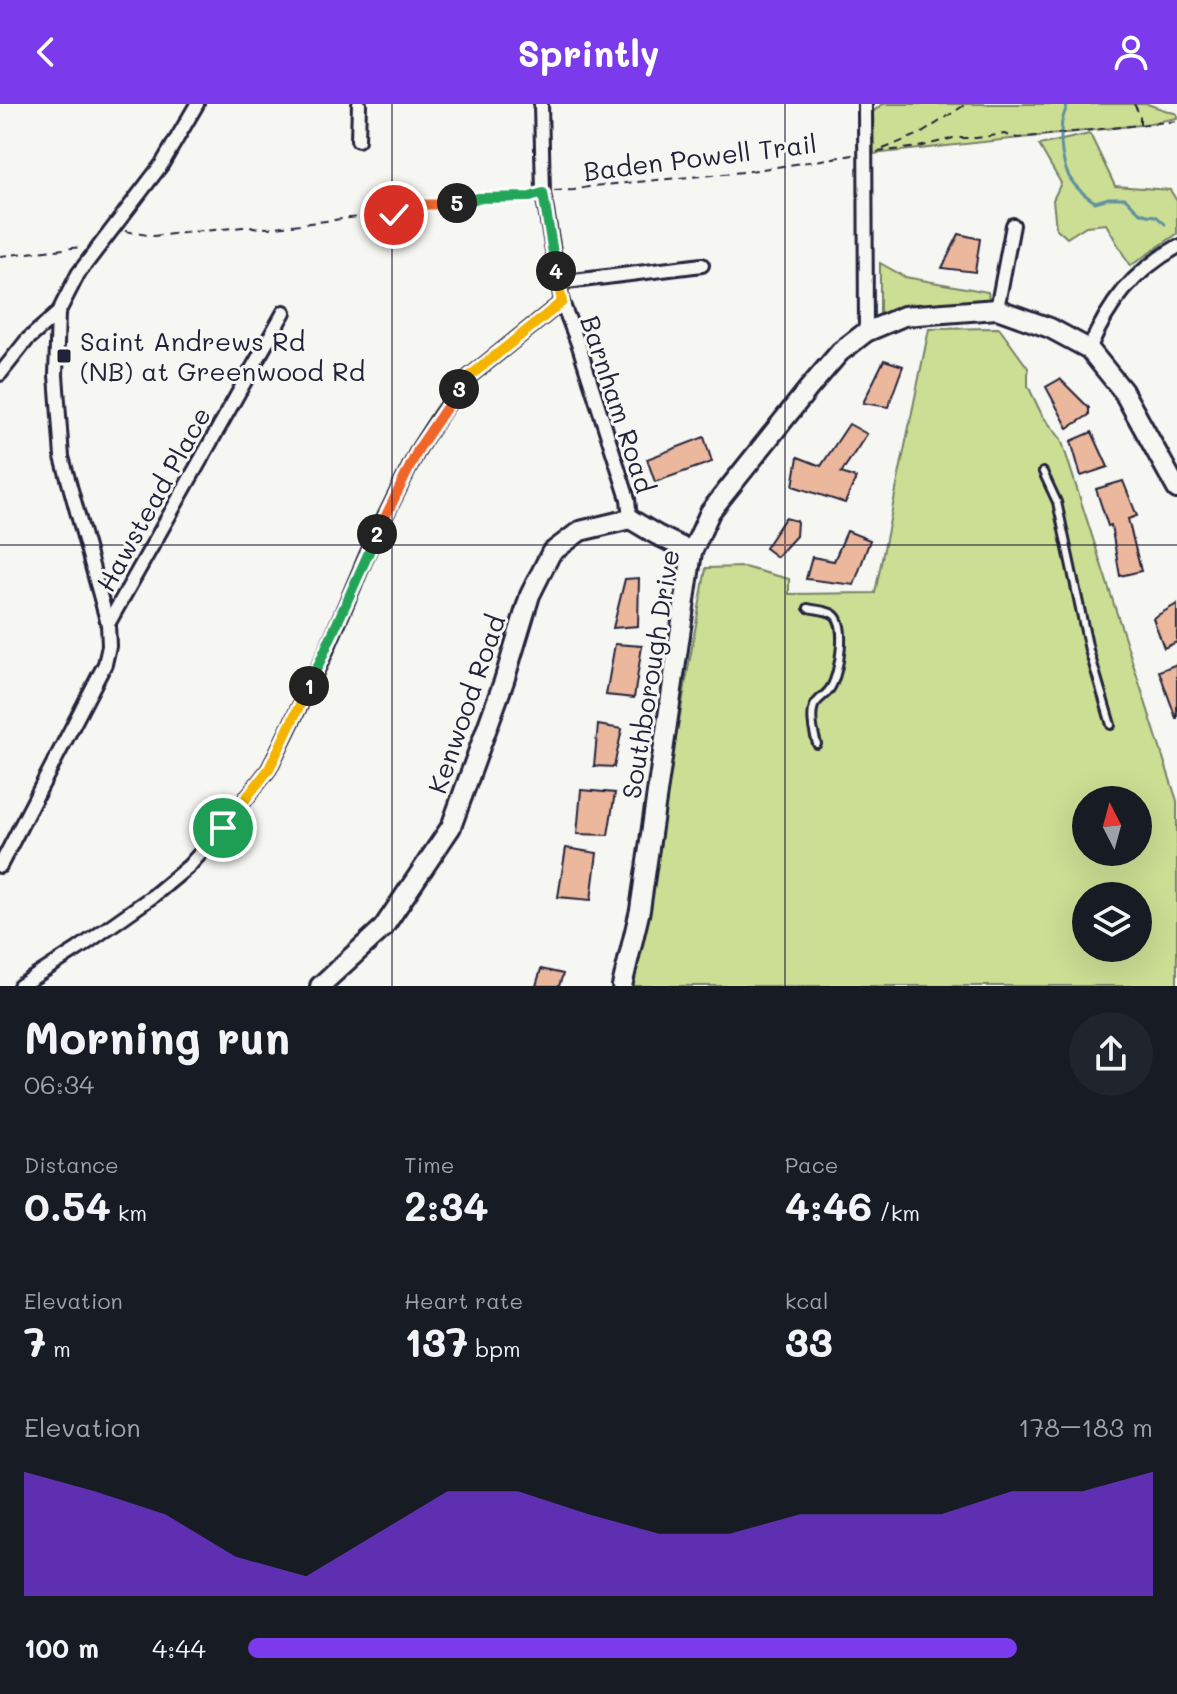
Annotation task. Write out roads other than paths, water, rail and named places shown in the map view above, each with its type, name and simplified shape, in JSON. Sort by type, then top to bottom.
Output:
[{"type":"street","points":[[0,374],[27,340],[58,313],[78,274],[162,164],[197,104]]},
{"type":"street","points":[[358,140],[359,104]]},
{"type":"street","name":"Barnham Road","points":[[541,104],[543,193],[562,302],[628,499],[630,519]]},
{"type":"street","points":[[866,105],[866,332]]},
{"type":"street","points":[[1013,225],[997,309],[1050,328],[1089,349],[1123,391],[1177,489]]},
{"type":"street","points":[[1089,349],[1112,303],[1159,257],[1177,247]]},
{"type":"street","points":[[558,283],[702,265]]},
{"type":"street","name":"Barnham Road","points":[[20,986],[153,896],[189,866],[223,828],[269,769],[324,656],[372,543],[433,425],[465,380],[562,302]]},
{"type":"street","name":"Southborough Drive","points":[[622,986],[640,910],[692,552],[710,512],[819,376],[840,352],[866,332],[904,316],[997,309]]},
{"type":"street","name":"Hawstead Place","points":[[108,624],[284,312]]},
{"type":"street","points":[[0,866],[105,664],[109,646],[108,624],[62,457],[56,375],[58,313]]},
{"type":"street","points":[[630,519],[692,552]]},
{"type":"street","name":"Kenwood Road","points":[[320,986],[383,928],[451,827],[504,681],[530,595],[551,553],[580,531],[630,519]]},
{"type":"lane","points":[[1043,472],[1057,502],[1089,650],[1111,725]]},
{"type":"lane","points":[[808,608],[834,615],[841,630],[835,679],[830,690],[813,709],[817,744]]},
{"type":"waterway","points":[[1068,104],[1062,123],[1061,142],[1066,170],[1074,184],[1095,202],[1125,198],[1138,211],[1156,216],[1165,224]]},
{"type":"place","name":"Saint Andrews Rd (NB) at Greenwood Rd","points":[[64,356]]}]
